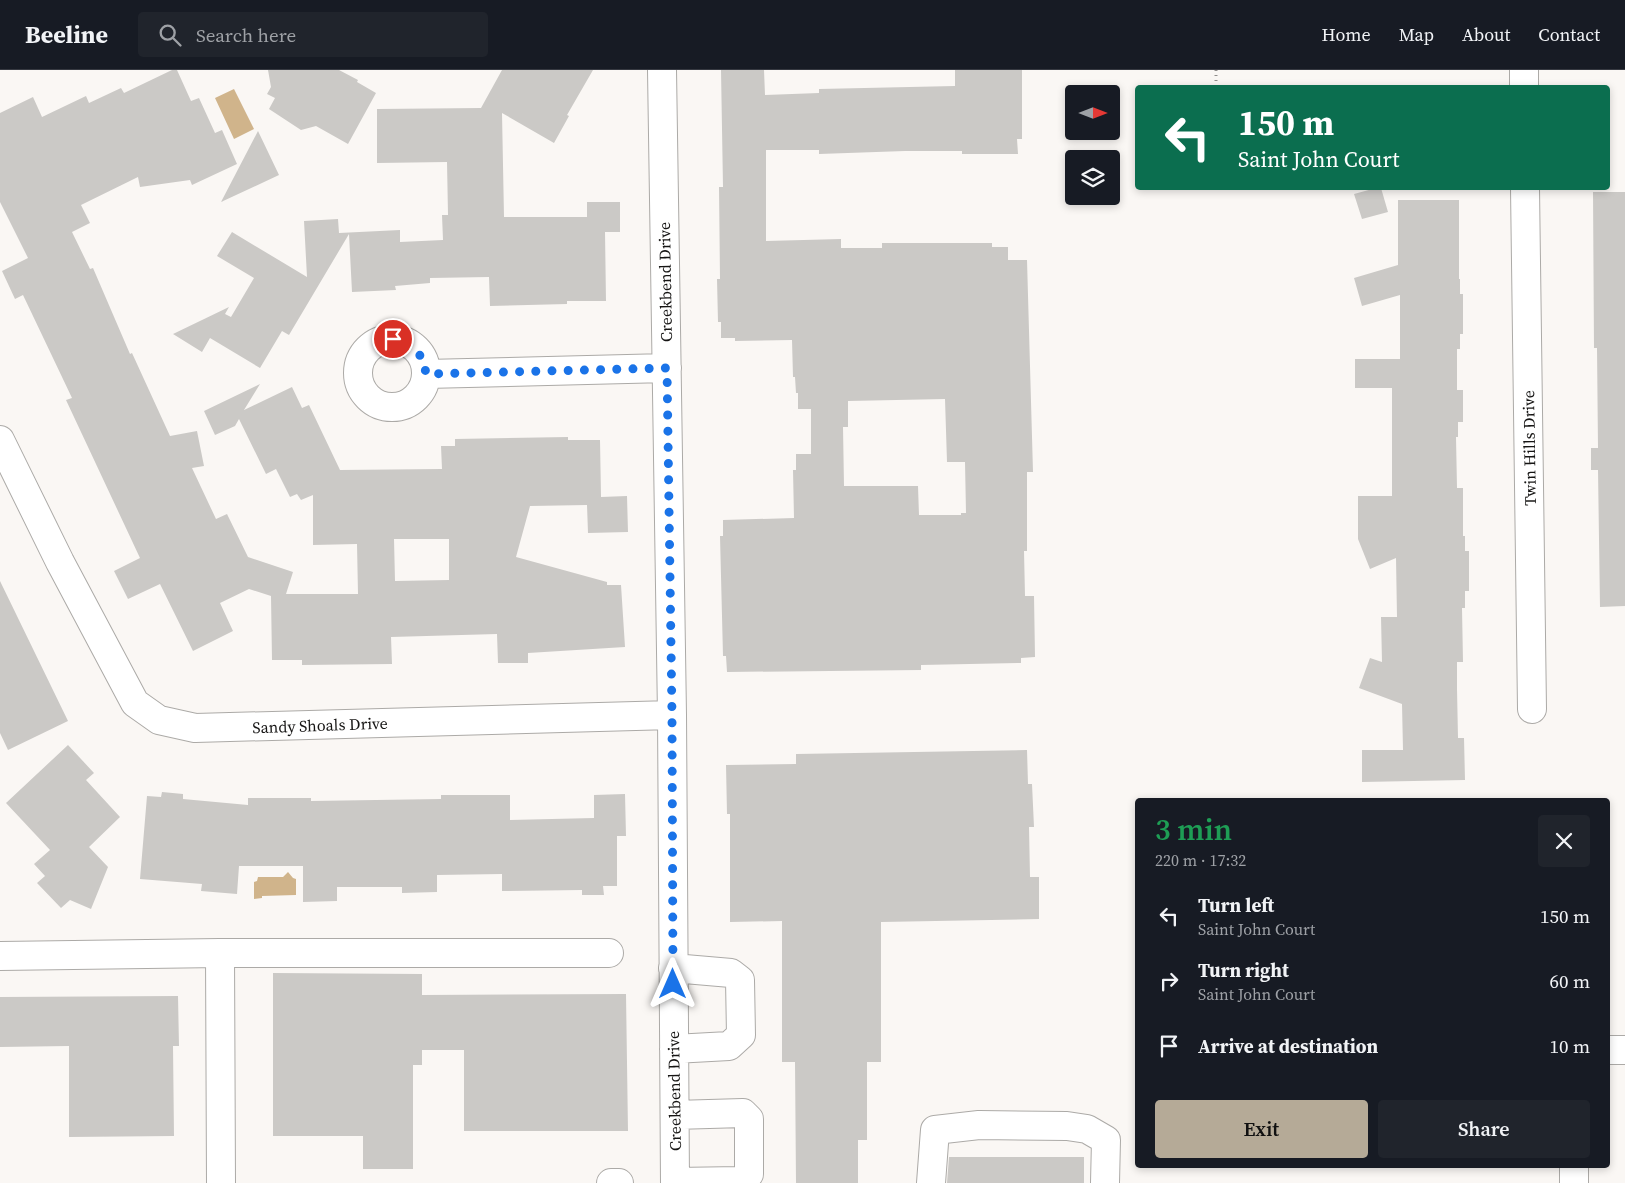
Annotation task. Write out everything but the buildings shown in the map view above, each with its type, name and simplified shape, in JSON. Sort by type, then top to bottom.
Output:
[{"type":"street","name":"Creekbend Drive","points":[[662,70],[672,715],[675,1182]]},
{"type":"street","points":[[1524,70],[1524,85]]},
{"type":"street","name":"Twin Hills Drive","points":[[1525,190],[1532,709]]},
{"type":"street","points":[[426,374],[667,368]]},
{"type":"street","name":"Sandy Shoals Drive","points":[[0,440],[60,562],[135,703],[159,720],[195,728],[672,715]]},
{"type":"street","points":[[0,956],[220,953],[609,953]]},
{"type":"street","points":[[220,953],[221,1183]]},
{"type":"street","points":[[673,968],[731,972],[740,980],[742,1035],[729,1046],[674,1049]]},
{"type":"street","points":[[1610,1050],[1625,1050]]},
{"type":"street","points":[[675,1115],[743,1113],[749,1119],[750,1174],[740,1180],[675,1182]]},
{"type":"street","points":[[931,1183],[935,1130],[979,1125],[1067,1126],[1087,1129],[1097,1133],[1106,1140],[1105,1183]]},
{"type":"street","points":[[1574,1168],[1574,1183]]},
{"type":"street","points":[[611,1183],[619,1183]]},
{"type":"path","points":[[1216,70],[1216,85]]},
{"type":"shaded area","points":[[234,89],[254,129],[234,139],[215,98]]},
{"type":"shaded area","points":[[288,872],[296,879],[296,895],[262,896],[262,898],[254,899],[254,882],[257,881],[258,877],[283,877]]},
{"type":"route","points":[[393,339],[404,341],[413,346],[425,363],[426,374],[667,368],[672,715],[673,984]]}]
